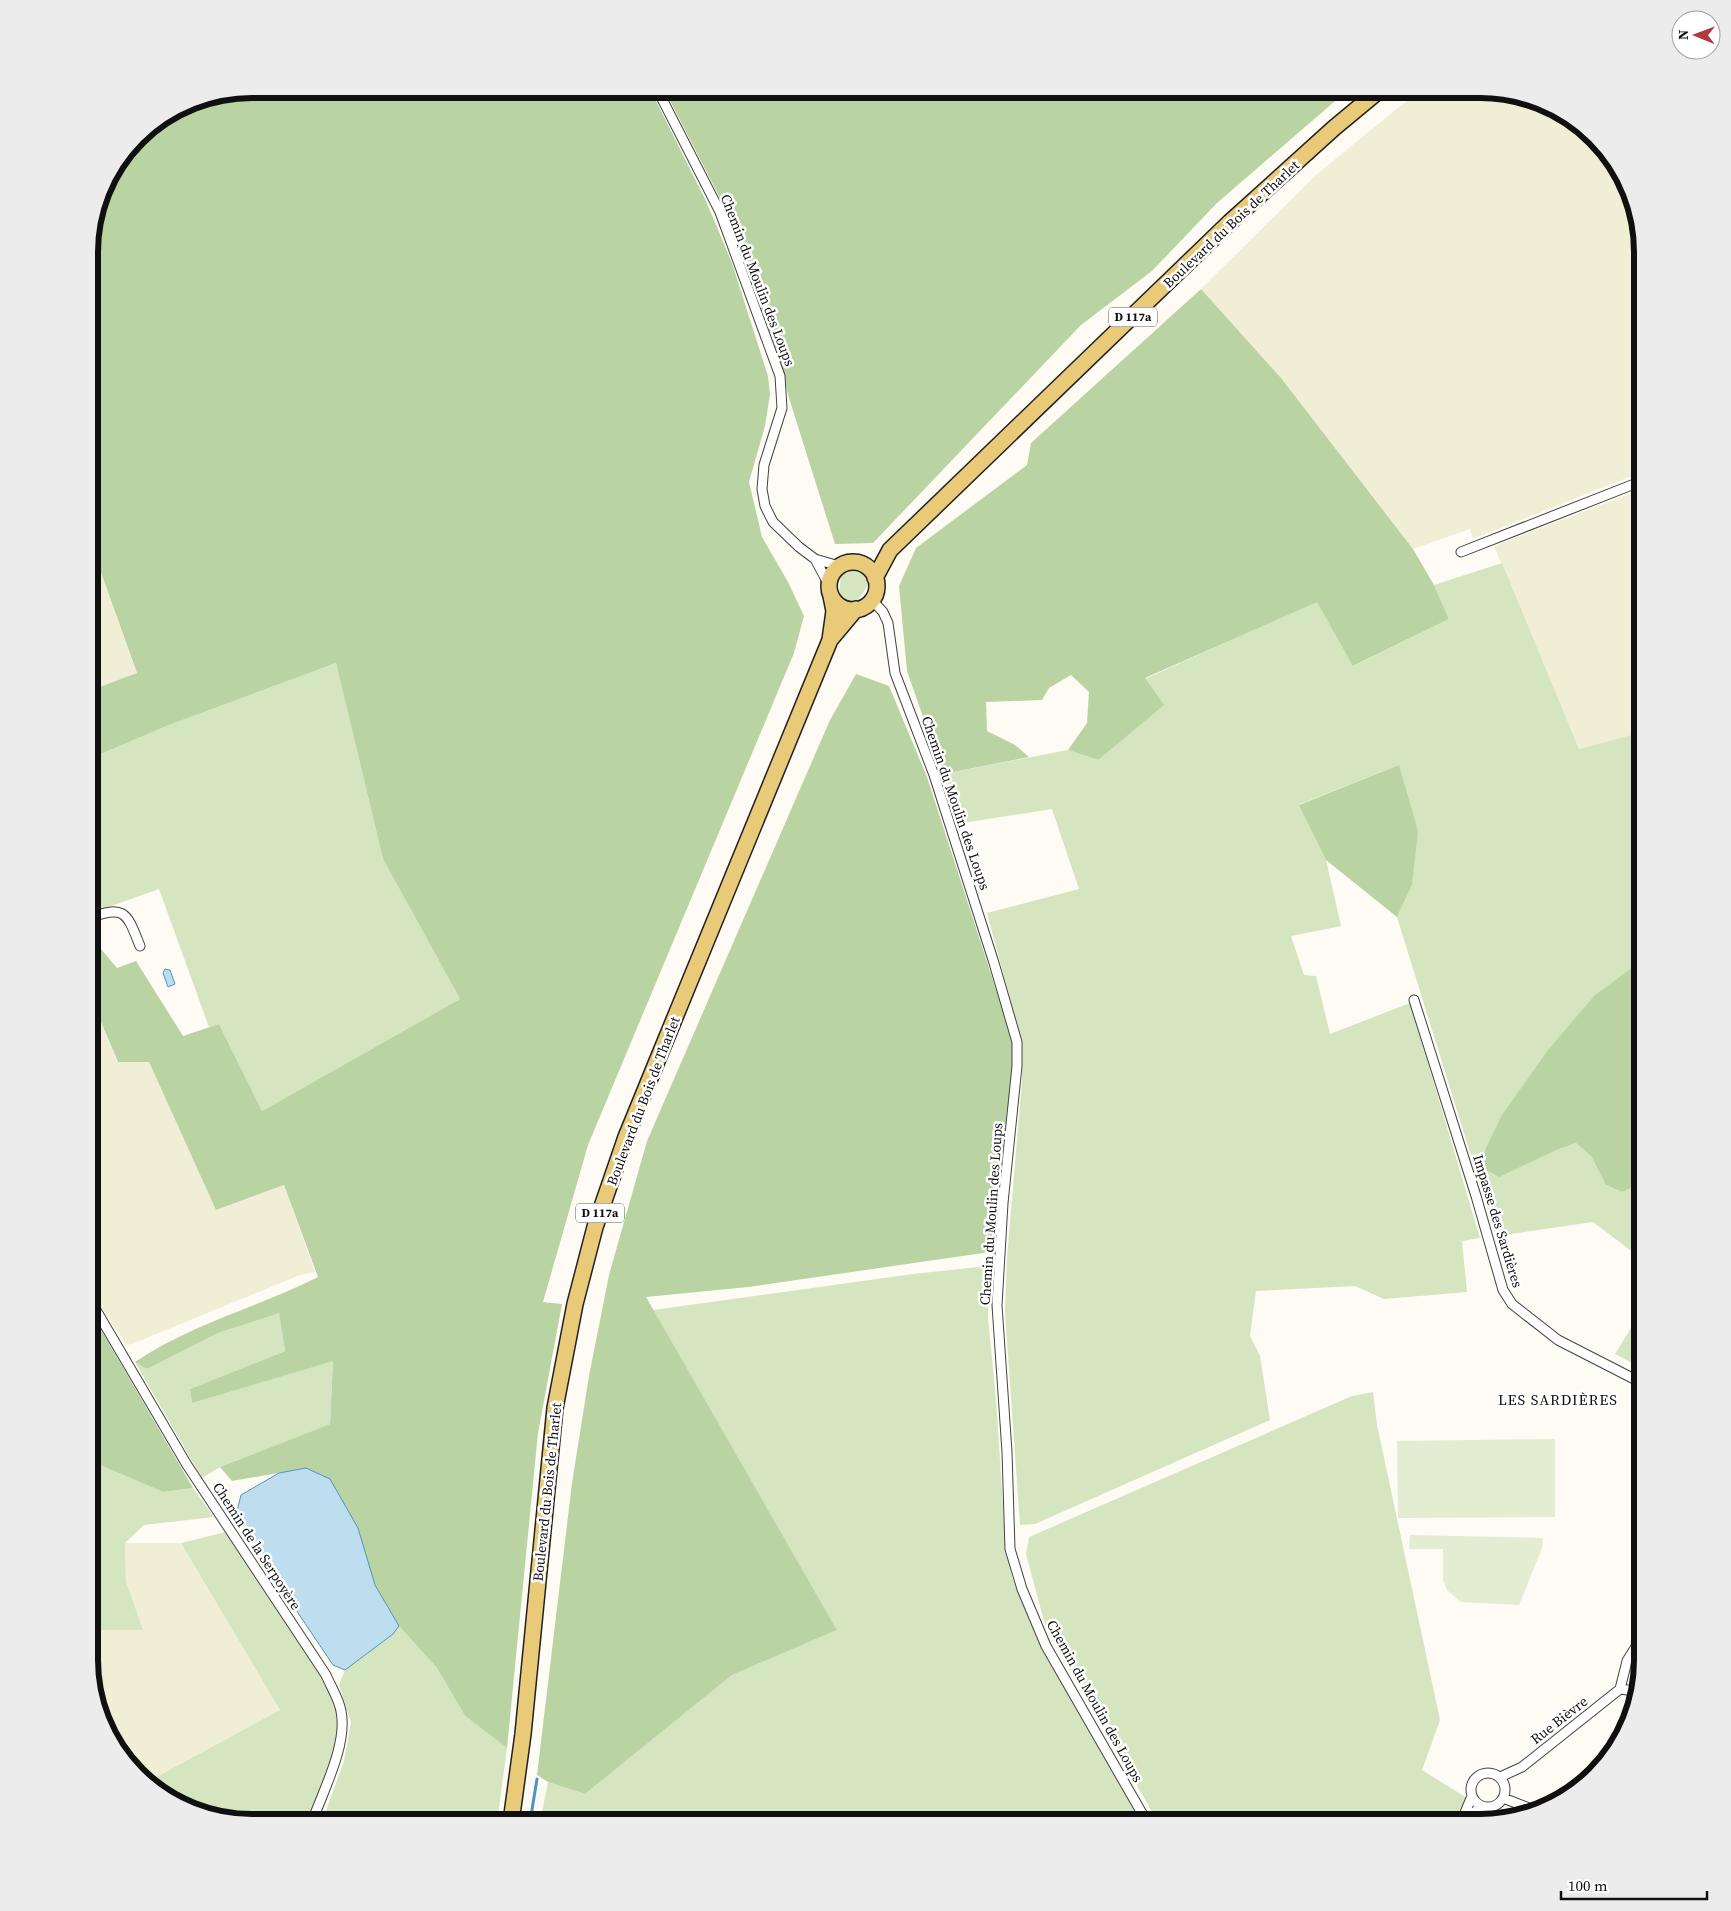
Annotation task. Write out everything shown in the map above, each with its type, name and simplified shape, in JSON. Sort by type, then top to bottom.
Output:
[{"type":"main road","name":"Boulevard du Bois de Tharlet","points":[[876,578],[890,550],[1230,222],[1370,98]]},
{"type":"main road","name":"Boulevard du Bois de Tharlet","points":[[860,563],[890,550]]},
{"type":"main road","points":[[853,562],[860,563],[872,572],[876,578],[877,586],[872,600],[867,605],[856,609],[845,608],[838,605],[830,590],[830,578],[839,566],[853,562]]},
{"type":"main road","name":"Boulevard du Bois de Tharlet","points":[[511,1814],[523,1734],[555,1408],[575,1304],[595,1227],[626,1137],[654,1066],[830,640],[834,611],[830,590]]},
{"type":"main road","name":"Boulevard du Bois de Tharlet","points":[[830,640],[856,609]]},
{"type":"street","name":"Chemin du Moulin des Loups","points":[[663,98],[720,212],[780,376],[782,408],[764,465],[762,489],[765,506],[773,522],[783,534],[815,559],[839,566]]},
{"type":"street","points":[[1460,552],[1634,484]]},
{"type":"street","name":"Chemin du Moulin des Loups","points":[[815,559],[830,590]]},
{"type":"street","name":"Chemin du Moulin des Loups","points":[[872,600],[883,612],[888,623],[895,673],[937,784],[1017,1042],[1017,1066],[1003,1203],[996,1305],[1007,1452],[1010,1549],[1022,1589],[1046,1646],[1142,1814]]},
{"type":"street","points":[[98,915],[120,912],[128,918],[140,946]]},
{"type":"street","name":"Impasse des Sardières","points":[[1414,1000],[1476,1196],[1502,1290],[1512,1304],[1558,1340],[1634,1379]]},
{"type":"street","name":"Chemin de la Serpoyère","points":[[98,1313],[187,1465],[326,1676],[341,1710],[343,1726],[337,1755],[315,1814]]},
{"type":"street","points":[[1631,1690],[1620,1689],[1627,1661],[1634,1650]]},
{"type":"street","name":"Rue Bièvre","points":[[1500,1777],[1522,1767],[1620,1689]]},
{"type":"street","points":[[1464,1814],[1472,1796],[1472,1785],[1480,1774],[1493,1773],[1500,1777],[1505,1788],[1503,1798],[1494,1806],[1482,1806],[1472,1796]]},
{"type":"street","points":[[1503,1798],[1525,1806]]},
{"type":"street","points":[[1472,1814],[1482,1806]]},
{"type":"shaded area","points":[[1412,98],[1490,98],[1520,103],[1539,109],[1557,118],[1589,142],[1613,174],[1622,192],[1631,221],[1634,251],[1634,475],[1473,539],[1470,529],[1413,549],[1281,378],[1201,289],[1316,175]]},
{"type":"shaded area","points":[[1634,492],[1634,734],[1579,749],[1494,546]]},
{"type":"shaded area","points":[[98,564],[137,674],[98,688]]},
{"type":"shaded area","points":[[98,1016],[117,1062],[149,1062],[216,1210],[284,1185],[315,1272],[300,1275],[126,1345],[98,1302]]},
{"type":"shaded area","points":[[125,1543],[181,1543],[280,1710],[154,1778],[142,1769],[118,1737],[109,1719],[99,1680],[98,1630],[143,1630],[126,1581]]},
{"type":"green space","points":[[241,98],[654,98],[706,201],[732,263],[768,376],[770,394],[765,426],[749,482],[762,537],[788,582],[804,616],[794,653],[588,1145],[543,1302],[562,1304],[538,1433],[507,1748],[465,1716],[437,1668],[399,1626],[375,1585],[358,1528],[306,1468],[232,1481],[220,1467],[330,1424],[333,1361],[192,1403],[190,1389],[285,1351],[279,1313],[218,1333],[147,1369],[135,1362],[157,1348],[202,1326],[318,1277],[284,1185],[216,1210],[149,1062],[118,1062],[98,1015],[98,946],[117,968],[136,961],[183,1036],[219,1024],[262,1111],[460,999],[383,859],[336,663],[169,725],[98,755],[98,688],[137,673],[98,564],[98,241],[103,211],[113,183],[123,166],[142,142],[166,123],[192,109],[221,100]]},
{"type":"green space","points":[[669,98],[1339,98],[1217,203],[1152,271],[1081,325],[873,543],[835,544],[789,398],[780,360],[722,202]]},
{"type":"green space","points":[[1201,289],[1281,378],[1413,549],[1434,585],[1449,619],[1353,666],[1317,602],[1145,678],[1164,705],[1098,760],[1068,750],[1087,723],[1089,692],[1071,675],[1049,688],[1042,700],[986,702],[987,731],[1015,745],[1029,757],[943,774],[907,671],[899,586],[916,548],[1027,465],[1031,443]]},
{"type":"green space","points":[[1502,563],[1579,749],[1634,734],[1634,966],[1595,995],[1554,1151],[1576,1143],[1591,1156],[1606,1185],[1622,1192],[1634,1187],[1634,1253],[1593,1222],[1496,1236],[1397,917],[1412,885],[1399,765],[1300,804],[1326,860],[1341,926],[1291,936],[1304,975],[1316,976],[1330,1034],[1410,1003],[1480,1238],[1462,1241],[1467,1292],[1384,1299],[1355,1286],[1256,1291],[1250,1336],[1260,1356],[1270,1420],[1035,1524],[1020,1525],[1005,1312],[1007,1258],[1022,1081],[1021,1040],[987,913],[1079,889],[1052,809],[956,824],[943,774],[1068,750],[1098,760],[1145,679],[1317,601],[1354,666],[1449,619],[1434,585]]},
{"type":"green space","points":[[849,570],[861,573],[869,583],[860,597],[852,603],[844,601],[839,595],[841,574]]},
{"type":"green space","points":[[336,663],[383,859],[460,999],[262,1111],[219,1024],[209,1027],[159,889],[98,911],[98,755],[169,725]]},
{"type":"green space","points":[[856,674],[889,686],[927,777],[1015,1048],[990,1252],[748,1287],[646,1297],[837,1630],[732,1675],[585,1794],[548,1782],[537,1775],[572,1483],[589,1376],[609,1275],[647,1141],[830,720]]},
{"type":"green space","points":[[1399,765],[1418,831],[1412,885],[1397,917],[1326,860],[1299,805]]},
{"type":"green space","points":[[1634,966],[1634,1187],[1622,1192],[1606,1185],[1591,1156],[1576,1143],[1554,1151],[1499,1177],[1485,1169],[1485,1150],[1502,1115],[1548,1050],[1595,995]]},
{"type":"green space","points":[[988,1266],[988,1318],[996,1399],[1005,1537],[1012,1577],[1041,1648],[1138,1814],[542,1814],[548,1782],[585,1794],[732,1675],[837,1630],[653,1310],[913,1274]]},
{"type":"green space","points":[[279,1312],[285,1351],[190,1389],[192,1403],[333,1360],[330,1424],[220,1467],[202,1478],[135,1362],[147,1369],[218,1333]]},
{"type":"green space","points":[[1634,1323],[1634,1364],[1615,1354]]},
{"type":"green space","points":[[98,1324],[193,1488],[163,1492],[98,1464]]},
{"type":"green space","points":[[1373,1392],[1377,1425],[1440,1720],[1422,1770],[1467,1798],[1457,1814],[1153,1814],[1063,1658],[1044,1621],[1026,1554],[1029,1537],[1352,1396]]},
{"type":"green space","points":[[1555,1439],[1555,1517],[1398,1518],[1397,1441]]},
{"type":"green space","points":[[98,1464],[163,1492],[193,1488],[214,1517],[144,1525],[125,1543],[126,1581],[143,1630],[98,1630]]},
{"type":"green space","points":[[226,1532],[326,1682],[337,1710],[340,1724],[332,1758],[311,1814],[251,1814],[221,1811],[183,1798],[154,1778],[280,1710],[181,1543]]},
{"type":"green space","points":[[1410,1535],[1543,1538],[1542,1548],[1519,1605],[1461,1602],[1447,1590],[1443,1580],[1443,1549],[1409,1549]]},
{"type":"green space","points":[[399,1626],[437,1668],[465,1716],[507,1748],[498,1814],[325,1814],[344,1761],[351,1722],[339,1685],[345,1670],[393,1634]]},
{"type":"water","points":[[165,969],[170,970],[175,984],[168,987],[163,973]]},
{"type":"water","points":[[1634,1086],[1634,1120],[1633,1103]]},
{"type":"water","points":[[306,1468],[330,1479],[358,1528],[375,1585],[399,1626],[393,1634],[345,1670],[333,1665],[251,1543],[237,1511],[241,1495],[279,1473]]},
{"type":"waterway","points":[[531,1814],[537,1779]]},
{"type":"district","name":"LES SARDIÈRES","points":[[1558,1400]]}]
